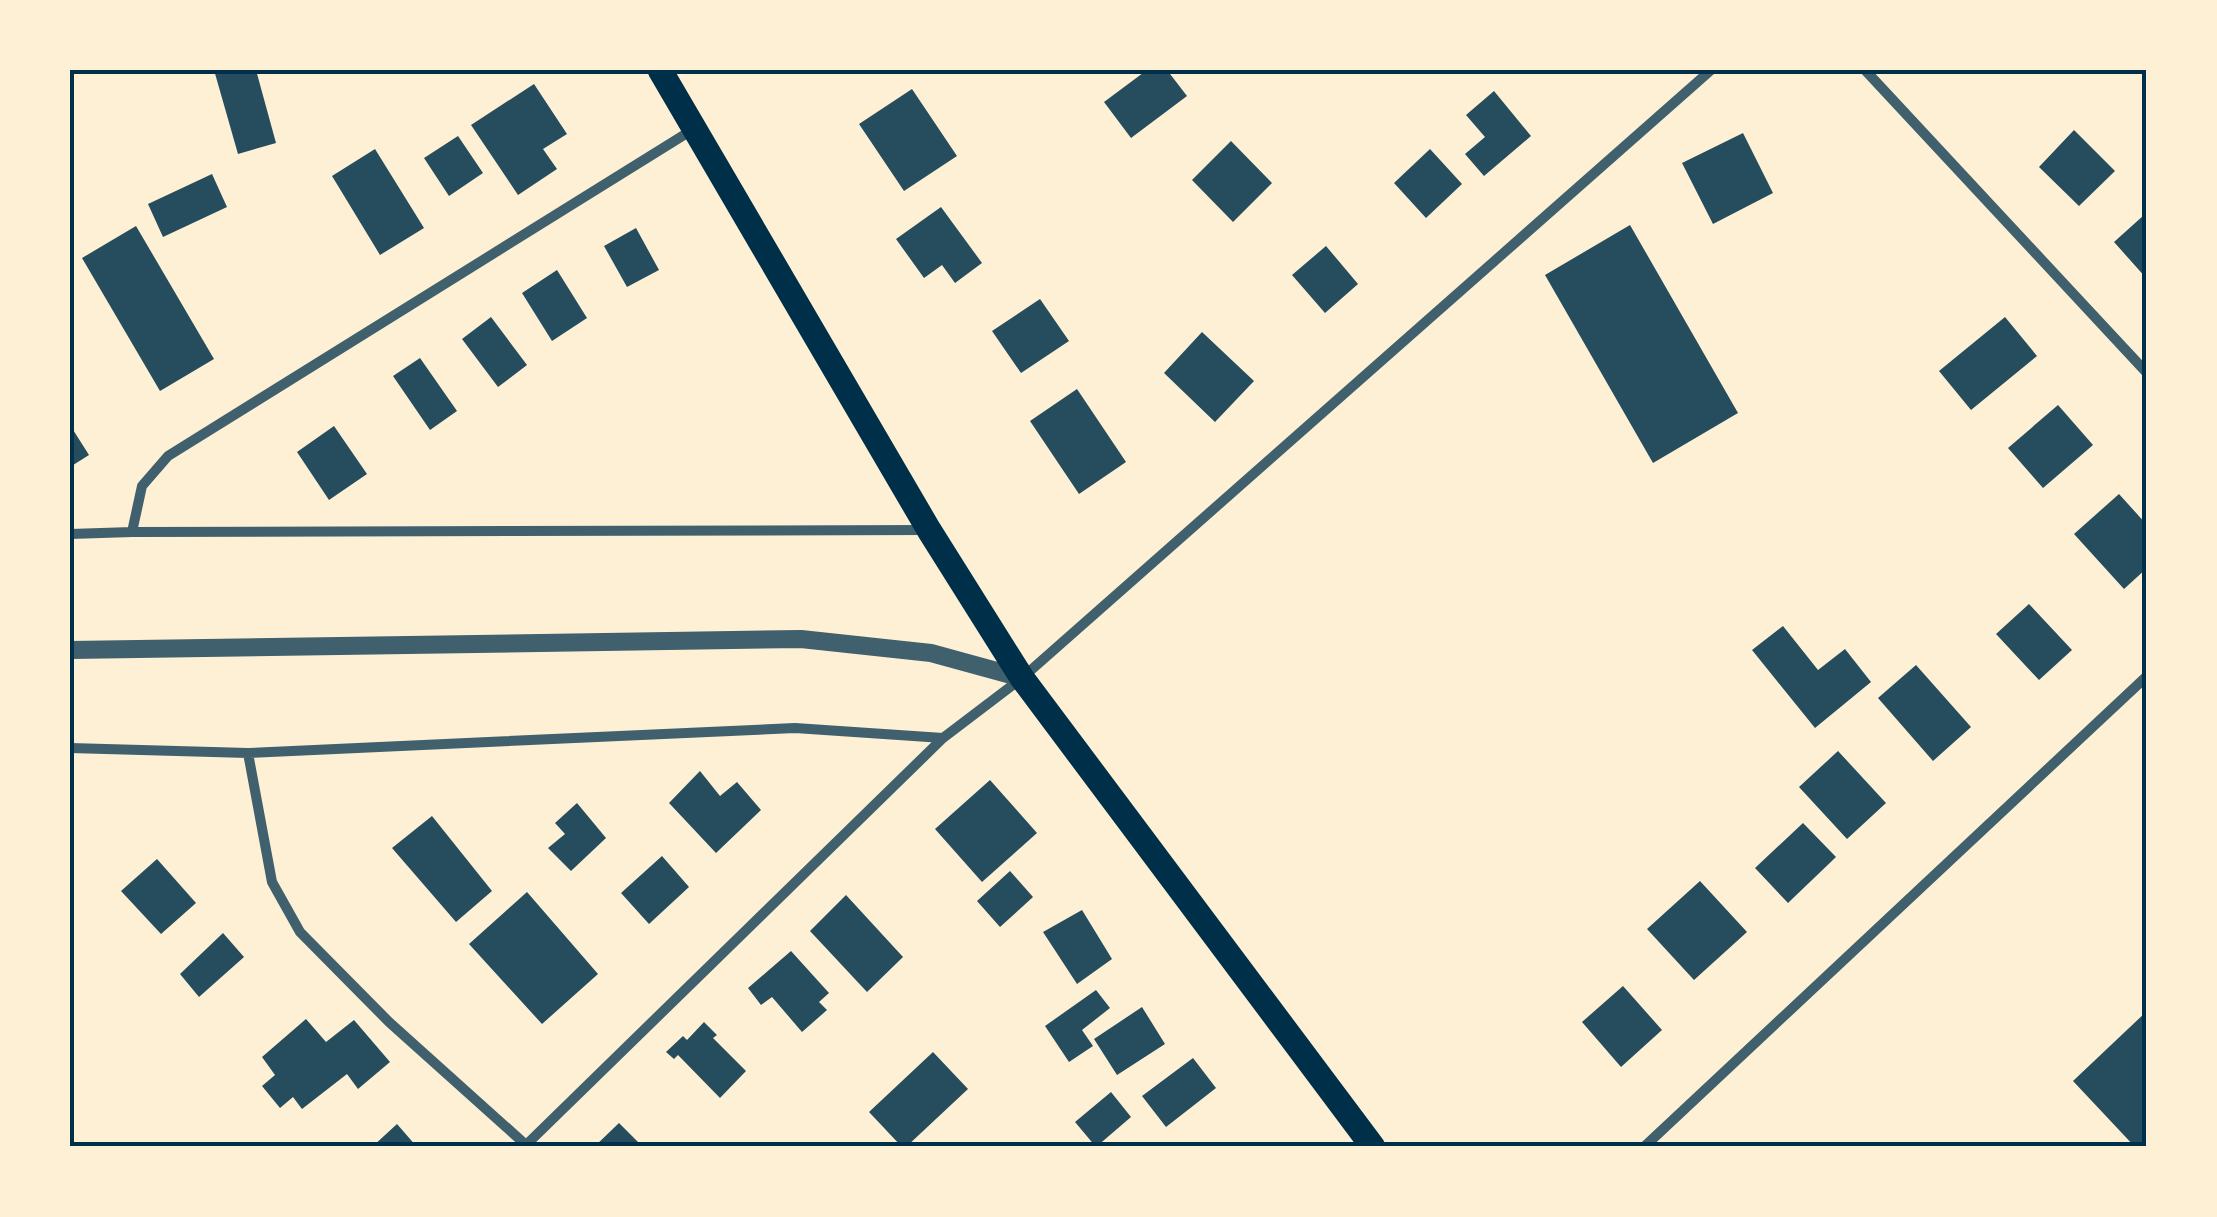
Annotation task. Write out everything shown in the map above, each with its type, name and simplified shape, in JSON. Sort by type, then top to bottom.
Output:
[{"type":"main road","points":[[660,70],[929,530],[1022,678],[1373,1147]]},
{"type":"street","points":[[248,753],[272,882],[300,932],[390,1022],[525,1146],[943,738],[1022,678],[1711,70]]},
{"type":"street","points":[[1865,70],[2147,373]]},
{"type":"street","points":[[132,532],[142,486],[168,456],[692,129]]},
{"type":"street","points":[[70,534],[929,530]]},
{"type":"street","points":[[70,650],[802,640],[930,653],[1022,678]]},
{"type":"street","points":[[1644,1147],[2147,676]]},
{"type":"street","points":[[70,748],[248,753],[795,728],[943,738]]},
{"type":"building","points":[[214,70],[256,70],[276,143],[238,154]]},
{"type":"building","points":[[1147,70],[1167,70],[1187,96],[1131,138],[1104,102]]},
{"type":"building","points":[[534,84],[567,134],[543,149],[557,169],[518,195],[471,125]]},
{"type":"building","points":[[912,89],[957,156],[904,191],[859,124]]},
{"type":"building","points":[[1494,91],[1531,136],[1484,176],[1465,154],[1485,137],[1466,115]]},
{"type":"building","points":[[2074,130],[2115,171],[2079,206],[2039,167]]},
{"type":"building","points":[[1743,133],[1773,193],[1713,224],[1682,163]]},
{"type":"building","points":[[458,136],[483,173],[449,196],[424,158]]},
{"type":"building","points":[[1231,141],[1272,183],[1233,222],[1192,180]]},
{"type":"building","points":[[375,149],[424,228],[380,255],[332,176]]},
{"type":"building","points":[[1430,149],[1462,184],[1426,218],[1394,183]]},
{"type":"building","points":[[212,174],[227,207],[163,237],[148,204]]},
{"type":"building","points":[[941,207],[982,263],[955,283],[942,265],[924,278],[896,239]]},
{"type":"building","points":[[2144,215],[2147,219],[2147,279],[2114,242]]},
{"type":"building","points":[[1630,225],[1738,413],[1653,463],[1545,275]]},
{"type":"building","points":[[136,226],[214,359],[160,391],[82,258]]},
{"type":"building","points":[[636,228],[659,270],[627,287],[604,246]]},
{"type":"building","points":[[1326,246],[1358,284],[1325,313],[1292,275]]},
{"type":"building","points":[[557,270],[587,318],[552,341],[522,293]]},
{"type":"building","points":[[1040,299],[1069,341],[1021,373],[992,331]]},
{"type":"building","points":[[491,317],[527,365],[498,387],[462,339]]},
{"type":"building","points":[[2005,317],[2037,356],[1971,410],[1939,371]]},
{"type":"building","points":[[1202,332],[1254,381],[1215,422],[1164,373]]},
{"type":"building","points":[[420,358],[457,411],[430,430],[393,376]]},
{"type":"building","points":[[1077,389],[1126,462],[1079,494],[1030,421]]},
{"type":"building","points":[[2058,405],[2093,445],[2043,488],[2008,448]]},
{"type":"building","points":[[70,425],[89,455],[70,467]]},
{"type":"building","points":[[334,426],[367,474],[329,500],[297,452]]},
{"type":"building","points":[[2119,494],[2147,525],[2147,568],[2124,589],[2074,534]]},
{"type":"building","points":[[2029,604],[2072,650],[2039,680],[1996,634]]},
{"type":"building","points":[[1783,626],[1818,670],[1845,649],[1871,682],[1815,728],[1752,650]]},
{"type":"building","points":[[1916,665],[1971,727],[1933,761],[1878,698]]},
{"type":"building","points":[[1838,751],[1886,803],[1847,839],[1799,787]]},
{"type":"building","points":[[700,771],[720,796],[737,782],[761,810],[716,853],[669,803]]},
{"type":"building","points":[[990,780],[1037,833],[982,882],[935,829]]},
{"type":"building","points":[[577,803],[606,838],[571,871],[548,848],[565,834],[555,823]]},
{"type":"building","points":[[432,816],[492,891],[456,922],[392,848]]},
{"type":"building","points":[[1803,823],[1836,857],[1788,903],[1755,868]]},
{"type":"building","points":[[662,856],[689,887],[649,924],[621,893]]},
{"type":"building","points":[[157,859],[196,903],[161,934],[121,891]]},
{"type":"building","points":[[1010,871],[1033,897],[1000,927],[977,901]]},
{"type":"building","points":[[1700,881],[1747,932],[1694,980],[1647,929]]},
{"type":"building","points":[[527,892],[598,974],[542,1024],[469,944]]},
{"type":"building","points":[[846,895],[903,957],[867,992],[810,931]]},
{"type":"building","points":[[1082,910],[1112,959],[1077,984],[1043,932]]},
{"type":"building","points":[[223,933],[244,957],[199,997],[180,974]]},
{"type":"building","points":[[791,951],[829,993],[819,1002],[827,1010],[802,1032],[772,997],[761,1005],[748,988]]},
{"type":"building","points":[[1623,986],[1662,1030],[1621,1067],[1582,1022]]},
{"type":"building","points":[[1096,990],[1110,1008],[1082,1030],[1093,1046],[1069,1062],[1045,1026]]},
{"type":"building","points":[[1142,1007],[1165,1044],[1117,1075],[1094,1039]]},
{"type":"building","points":[[2147,1011],[2147,1147],[2135,1147],[2073,1081]]},
{"type":"building","points":[[306,1019],[326,1042],[354,1020],[390,1062],[358,1089],[347,1074],[302,1109],[293,1097],[280,1108],[262,1086],[275,1075],[262,1057]]},
{"type":"building","points":[[704,1022],[717,1035],[713,1038],[746,1071],[720,1098],[678,1055],[674,1059],[666,1052],[683,1036],[687,1040]]},
{"type":"building","points":[[933,1052],[968,1089],[902,1147],[869,1112]]},
{"type":"building","points":[[1193,1058],[1216,1088],[1166,1127],[1142,1096]]},
{"type":"building","points":[[1111,1092],[1131,1117],[1096,1147],[1075,1122]]},
{"type":"building","points":[[619,1123],[643,1147],[594,1147]]},
{"type":"building","points":[[397,1124],[417,1147],[372,1147]]}]
